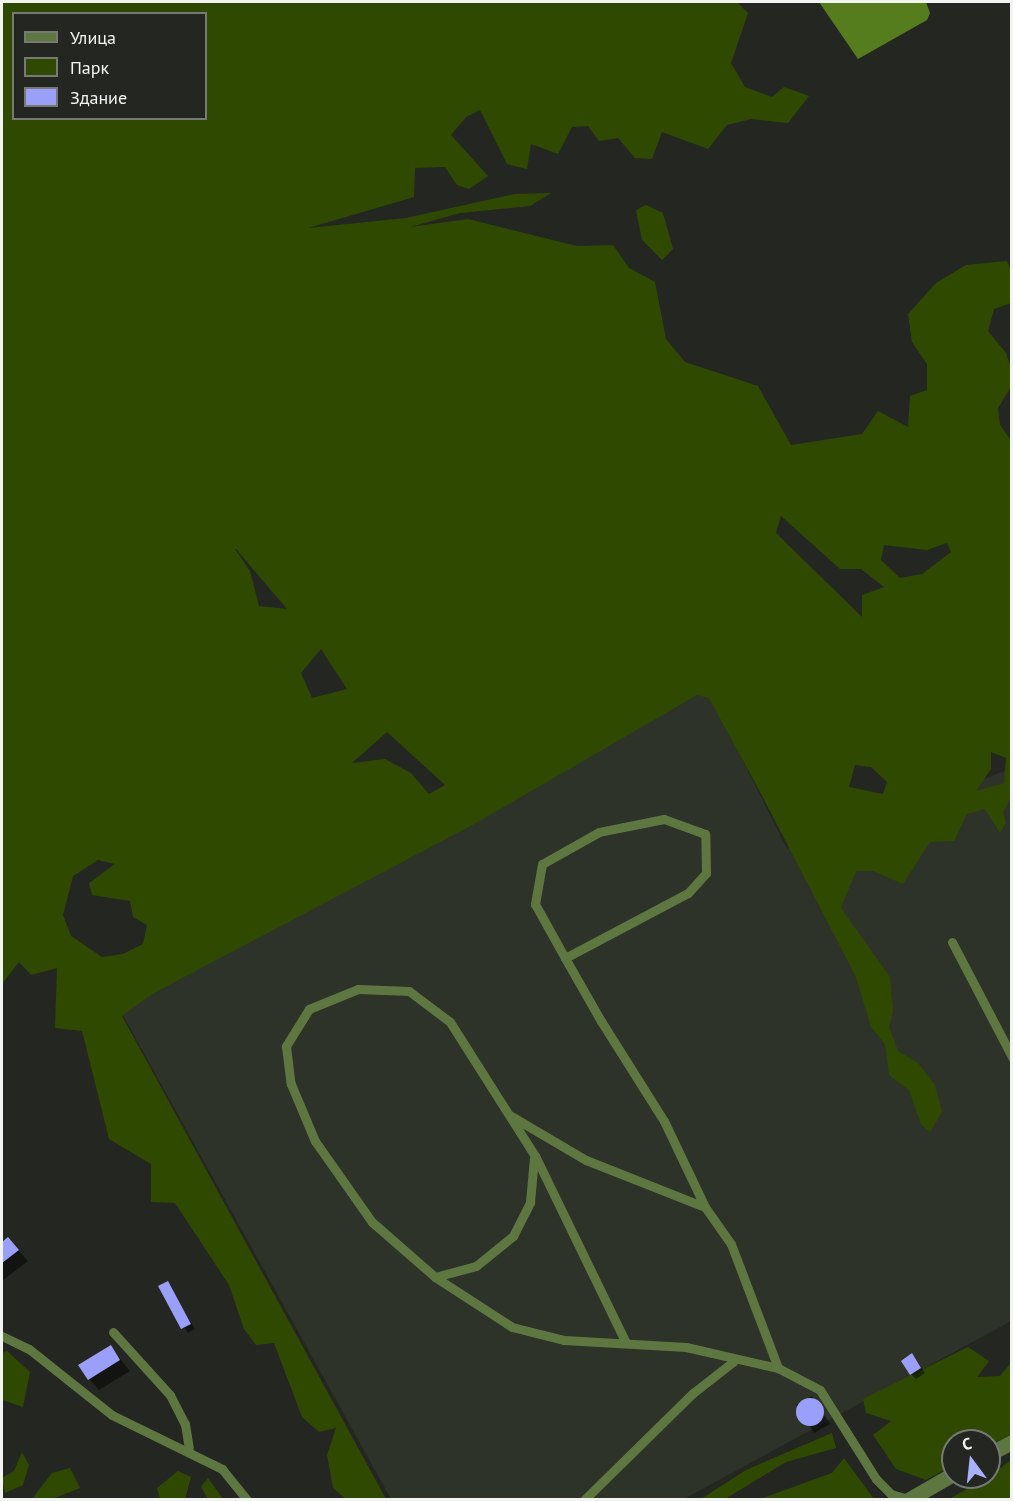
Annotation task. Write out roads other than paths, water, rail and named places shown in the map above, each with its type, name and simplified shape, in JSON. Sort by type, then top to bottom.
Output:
[{"type":"street","points":[[908,1499],[941,1481]]},
{"type":"lane","points":[[565,958],[688,893],[706,873],[705,834],[664,819],[599,832],[542,864],[535,904],[565,958],[664,1121],[705,1208],[735,1254],[778,1368]]},
{"type":"lane","points":[[952,942],[1011,1057]]},
{"type":"lane","points":[[626,1343],[535,1156],[450,1022],[409,991],[358,989],[309,1009],[286,1046],[291,1084],[315,1141],[372,1222],[435,1277],[512,1327],[564,1340],[686,1347],[734,1362],[778,1368],[820,1390],[876,1479],[891,1494],[908,1499]]},
{"type":"lane","points":[[509,1115],[586,1160],[705,1208]]},
{"type":"lane","points":[[435,1277],[476,1266],[513,1236],[530,1202],[535,1156]]},
{"type":"lane","points":[[113,1332],[170,1395],[185,1424],[189,1449]]},
{"type":"lane","points":[[2,1336],[29,1349],[112,1415],[189,1449],[222,1468],[247,1500]]},
{"type":"lane","points":[[584,1500],[693,1393],[734,1362]]}]
